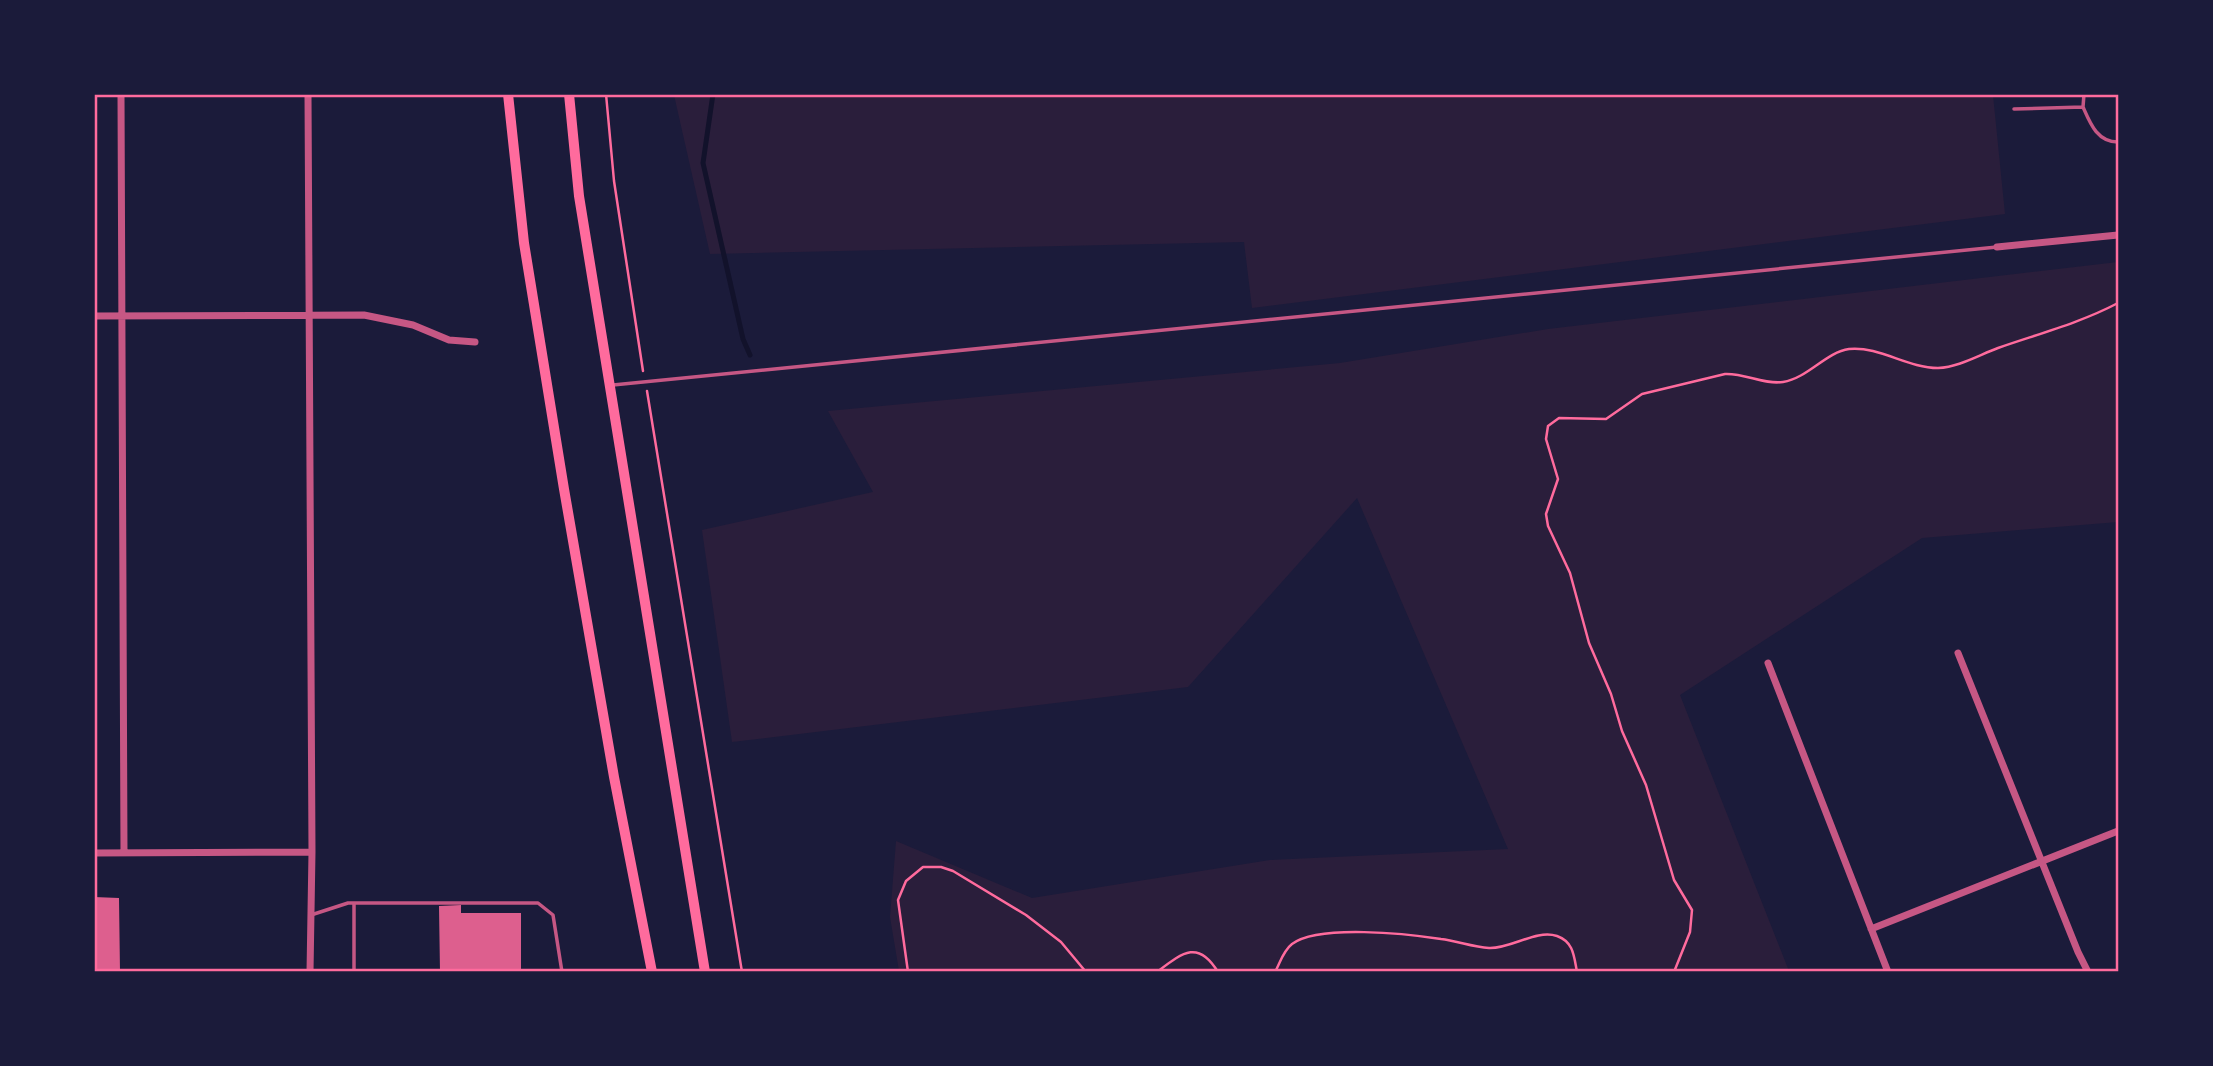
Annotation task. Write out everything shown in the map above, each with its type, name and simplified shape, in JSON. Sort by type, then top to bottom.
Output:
[{"type":"main road","points":[[508,94],[524,243],[564,489],[614,777],[652,971]]},
{"type":"main road","points":[[569,94],[579,196],[705,971]]},
{"type":"street","points":[[121,94],[124,853]]},
{"type":"street","points":[[308,94],[312,852],[310,971]]},
{"type":"street","points":[[1997,247],[2119,235]]},
{"type":"street","points":[[94,316],[364,316],[389,319],[449,340],[475,342]]},
{"type":"street","points":[[1958,653],[2088,971]]},
{"type":"street","points":[[1768,663],[1888,971]]},
{"type":"street","points":[[1871,929],[2119,831]]},
{"type":"street","points":[[94,853],[312,852]]},
{"type":"lane","points":[[2084,94],[2083,107],[2094,131],[2111,142],[2119,142]]},
{"type":"lane","points":[[2014,109],[2083,107]]},
{"type":"lane","points":[[609,385],[1997,247]]},
{"type":"lane","points":[[354,903],[354,971]]},
{"type":"lane","points":[[311,915],[354,903],[538,903],[553,915],[562,971]]},
{"type":"path","points":[[606,94],[614,181],[645,382],[742,971]]},
{"type":"path","points":[[1674,971],[1690,932],[1692,910],[1674,880],[1648,792],[1624,738],[1611,694],[1589,643],[1570,573],[1548,526],[1546,514],[1558,479],[1546,439],[1548,426],[1559,418],[1606,419],[1642,394],[1725,374],[1740,374],[1773,383],[1790,380],[1801,377],[1841,351],[1850,349],[1870,350],[1924,366],[1949,366],[2050,331],[2119,303]]},
{"type":"path","points":[[908,971],[898,900],[913,874],[923,867],[931,866],[953,871],[1026,915],[1061,942],[1086,971]]},
{"type":"path","points":[[1275,971],[1285,951],[1303,939],[1316,935],[1362,932],[1443,939],[1488,948],[1503,948],[1533,938],[1554,935],[1562,938],[1573,949],[1577,971]]},
{"type":"path","points":[[1157,971],[1182,954],[1191,952],[1200,952],[1207,956],[1218,971]]},
{"type":"shaded area","points":[[674,95],[1993,95],[2005,214],[1252,308],[1244,242],[710,254]]},
{"type":"shaded area","points":[[2118,262],[2118,522],[1922,538],[1680,695],[1789,971],[899,971],[890,917],[896,841],[1032,898],[1270,860],[1508,849],[1357,498],[1188,687],[732,742],[702,530],[873,492],[828,411],[1340,363],[1548,329]]},
{"type":"building","points":[[94,897],[119,898],[120,972],[94,972]]},
{"type":"building","points":[[461,905],[461,913],[521,913],[521,972],[440,972],[439,906]]},
{"type":"waterway","points":[[713,94],[703,163],[743,339],[750,355]]}]
